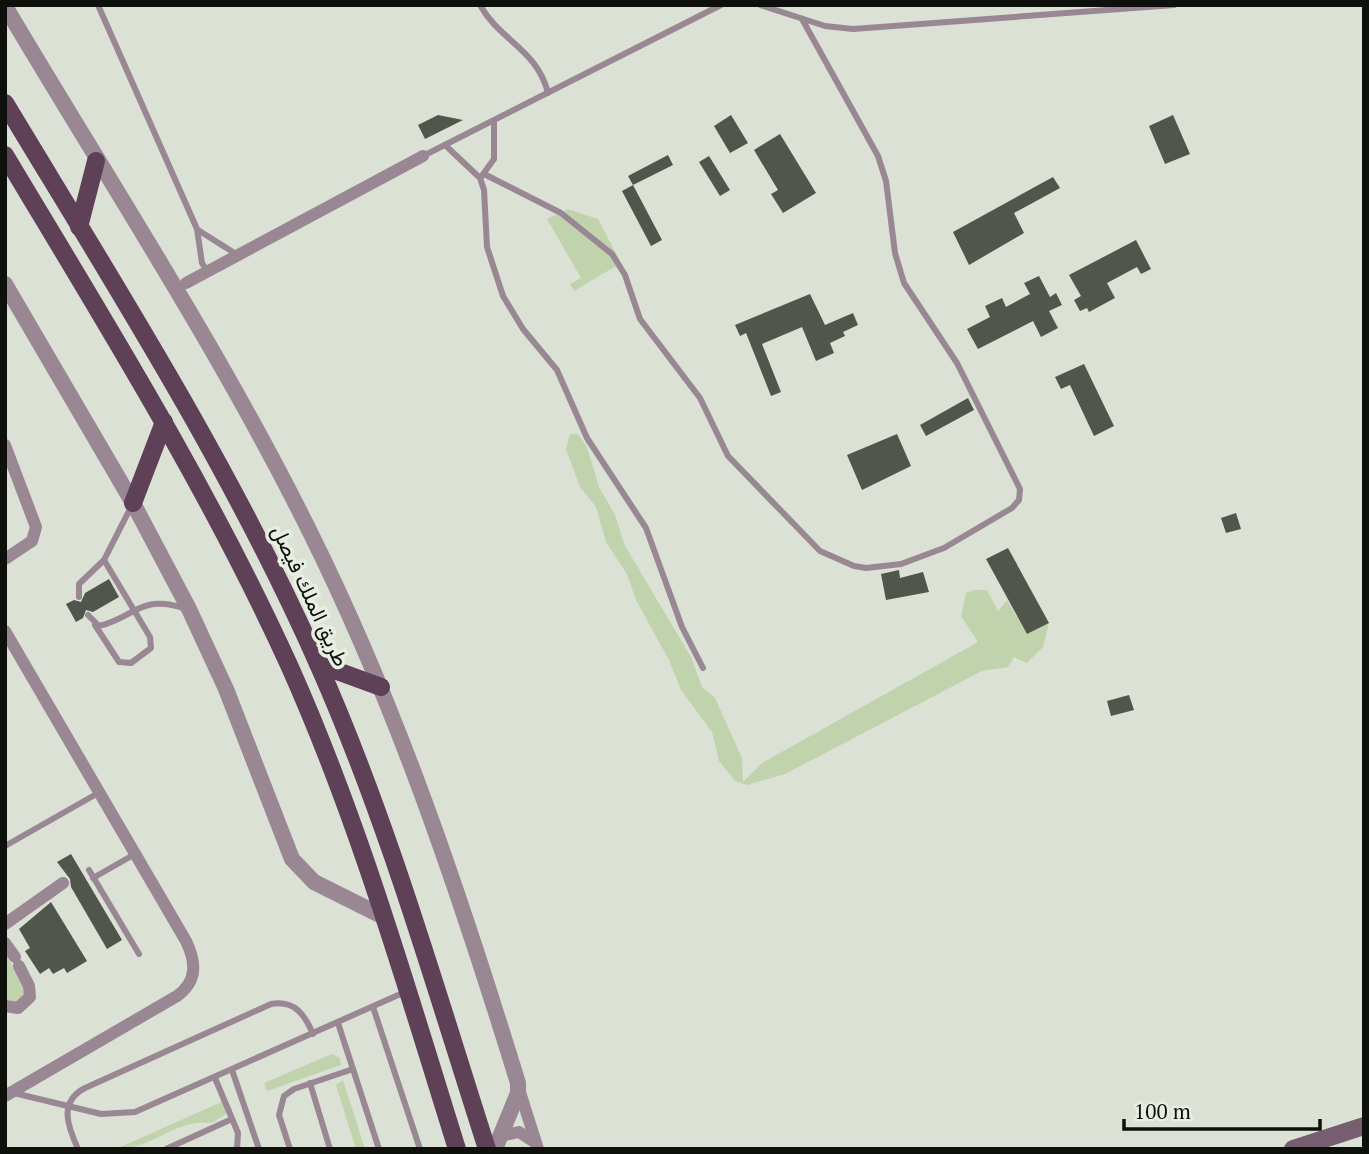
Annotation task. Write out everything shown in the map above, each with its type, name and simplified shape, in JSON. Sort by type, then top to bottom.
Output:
[{"type":"main road","name":"طريق الملك فيصل","points":[[5,103],[215,455],[318,664],[377,811],[494,1145]]},
{"type":"main road","points":[[5,155],[164,422],[223,531],[289,667],[338,784],[384,917],[457,1149]]},
{"type":"main road","points":[[79,227],[96,161]]},
{"type":"main road","points":[[133,503],[164,422]]},
{"type":"main road","points":[[318,664],[381,687]]},
{"type":"main road","points":[[1293,1149],[1364,1126]]},
{"type":"street","points":[[5,6],[256,428],[322,556],[381,687],[449,867],[537,1146]]},
{"type":"street","points":[[186,283],[423,156]]},
{"type":"street","points":[[5,284],[133,503],[188,609],[226,689],[292,859],[314,882],[384,917]]},
{"type":"street","points":[[5,445],[36,527],[32,541],[5,559]]},
{"type":"street","points":[[5,631],[191,951],[194,964],[192,978],[177,996],[9,1094]]},
{"type":"street","points":[[5,924],[63,883]]},
{"type":"street","points":[[5,943],[29,986],[30,997],[18,1008],[5,1006]]},
{"type":"street","points":[[494,1145],[519,1089]]},
{"type":"street","points":[[494,1145],[519,1132],[537,1146]]},
{"type":"lane","points":[[99,5],[197,229],[202,263],[207,271]]},
{"type":"lane","points":[[480,5],[494,24],[531,57],[545,80],[548,93]]},
{"type":"lane","points":[[423,156],[721,5]]},
{"type":"lane","points":[[760,5],[803,19],[853,29],[1174,5]]},
{"type":"lane","points":[[445,145],[482,176],[561,213],[612,254],[625,275],[640,318],[699,398],[728,456],[821,551],[842,562],[866,568],[911,561],[944,548],[1012,508],[1019,500],[1020,489],[957,363],[904,283],[895,253],[886,181],[878,156],[803,19]]},
{"type":"lane","points":[[494,121],[494,159],[482,176],[487,247],[503,296],[523,329],[557,370],[587,438],[646,528],[681,628],[703,668]]},
{"type":"lane","points":[[197,229],[238,255]]},
{"type":"lane","points":[[79,597],[79,584],[104,560],[133,503]]},
{"type":"lane","points":[[88,615],[116,660],[131,663],[149,652],[152,644],[104,560]]},
{"type":"lane","points":[[95,625],[103,626],[134,609],[161,604],[188,609]]},
{"type":"lane","points":[[5,846],[100,792]]},
{"type":"lane","points":[[93,878],[135,854]]},
{"type":"lane","points":[[89,870],[139,954]]},
{"type":"lane","points":[[9,1094],[101,1114],[135,1112],[408,991]]},
{"type":"lane","points":[[78,1149],[68,1124],[67,1108],[71,1098],[85,1088],[271,1004],[284,1003],[296,1008],[306,1017],[313,1034]]},
{"type":"lane","points":[[373,1007],[420,1149]]},
{"type":"lane","points":[[338,1023],[379,1149]]},
{"type":"lane","points":[[290,1149],[279,1115],[280,1102],[288,1092],[353,1069]]},
{"type":"lane","points":[[232,1070],[259,1149]]},
{"type":"lane","points":[[215,1078],[239,1139],[237,1149]]},
{"type":"lane","points":[[310,1083],[330,1149]]},
{"type":"lane","points":[[166,1149],[232,1119]]},
{"type":"green space","points":[[568,209],[598,219],[621,263],[574,291],[570,284],[581,278],[547,219]]},
{"type":"green space","points":[[570,434],[578,434],[587,447],[599,487],[615,515],[625,546],[691,657],[702,687],[715,698],[742,758],[743,782],[762,763],[978,642],[961,616],[966,593],[987,590],[998,611],[1007,600],[1027,634],[1049,623],[1043,647],[1027,663],[1014,657],[1008,667],[982,671],[785,774],[747,785],[735,781],[719,761],[712,732],[681,690],[669,660],[636,600],[627,574],[606,542],[596,507],[580,487],[566,449]]},
{"type":"green space","points":[[5,952],[24,987],[25,995],[17,1003],[5,999]]},
{"type":"green space","points":[[332,1054],[340,1058],[341,1065],[267,1091],[264,1083]]},
{"type":"green space","points":[[343,1080],[365,1149],[356,1149],[336,1085]]},
{"type":"green space","points":[[226,1100],[232,1110],[212,1123],[187,1125],[142,1144],[116,1149]]},
{"type":"building","points":[[438,115],[463,120],[425,139],[418,125]]},
{"type":"building","points":[[731,115],[748,143],[730,153],[714,126]]},
{"type":"building","points":[[1173,115],[1190,154],[1165,164],[1149,126]]},
{"type":"building","points":[[780,134],[816,193],[783,213],[771,194],[778,190],[754,150]]},
{"type":"building","points":[[668,155],[673,165],[633,185],[628,176]]},
{"type":"building","points":[[709,156],[730,190],[720,196],[699,162]]},
{"type":"building","points":[[1053,177],[1060,188],[1014,213],[1024,233],[969,265],[953,232]]},
{"type":"building","points":[[633,185],[662,240],[651,246],[622,191]]},
{"type":"building","points":[[1136,240],[1151,269],[1141,274],[1137,267],[1107,283],[1115,298],[1089,312],[1087,308],[1080,311],[1074,300],[1081,296],[1069,275]]},
{"type":"building","points":[[1039,276],[1050,297],[1056,293],[1062,305],[1049,311],[1058,328],[1041,337],[1033,321],[978,349],[967,329],[990,317],[985,306],[1002,298],[1006,307],[1030,294],[1024,283]]},
{"type":"building","points":[[810,294],[825,325],[853,313],[858,325],[843,332],[845,336],[830,343],[834,353],[816,361],[802,327],[762,344],[781,392],[771,396],[746,333],[740,336],[735,325]]},
{"type":"building","points":[[1084,364],[1114,426],[1094,436],[1070,385],[1061,389],[1055,377]]},
{"type":"building","points":[[968,398],[974,410],[926,436],[920,425]]},
{"type":"building","points":[[897,434],[911,466],[862,490],[847,455]]},
{"type":"building","points":[[1236,513],[1241,529],[1226,533],[1221,518]]},
{"type":"building","points":[[1008,548],[1049,623],[1027,634],[986,559]]},
{"type":"building","points":[[899,570],[900,578],[923,572],[929,592],[886,600],[881,574]]},
{"type":"building","points":[[109,579],[119,597],[93,612],[86,610],[83,618],[76,622],[66,604],[74,600],[81,602],[85,593]]},
{"type":"building","points":[[1129,695],[1134,710],[1111,716],[1107,701]]},
{"type":"building","points":[[71,854],[122,940],[107,949],[71,887],[70,879],[57,862]]},
{"type":"building","points":[[51,902],[87,961],[67,973],[64,968],[53,974],[49,968],[40,974],[25,951],[30,948],[19,929]]}]
